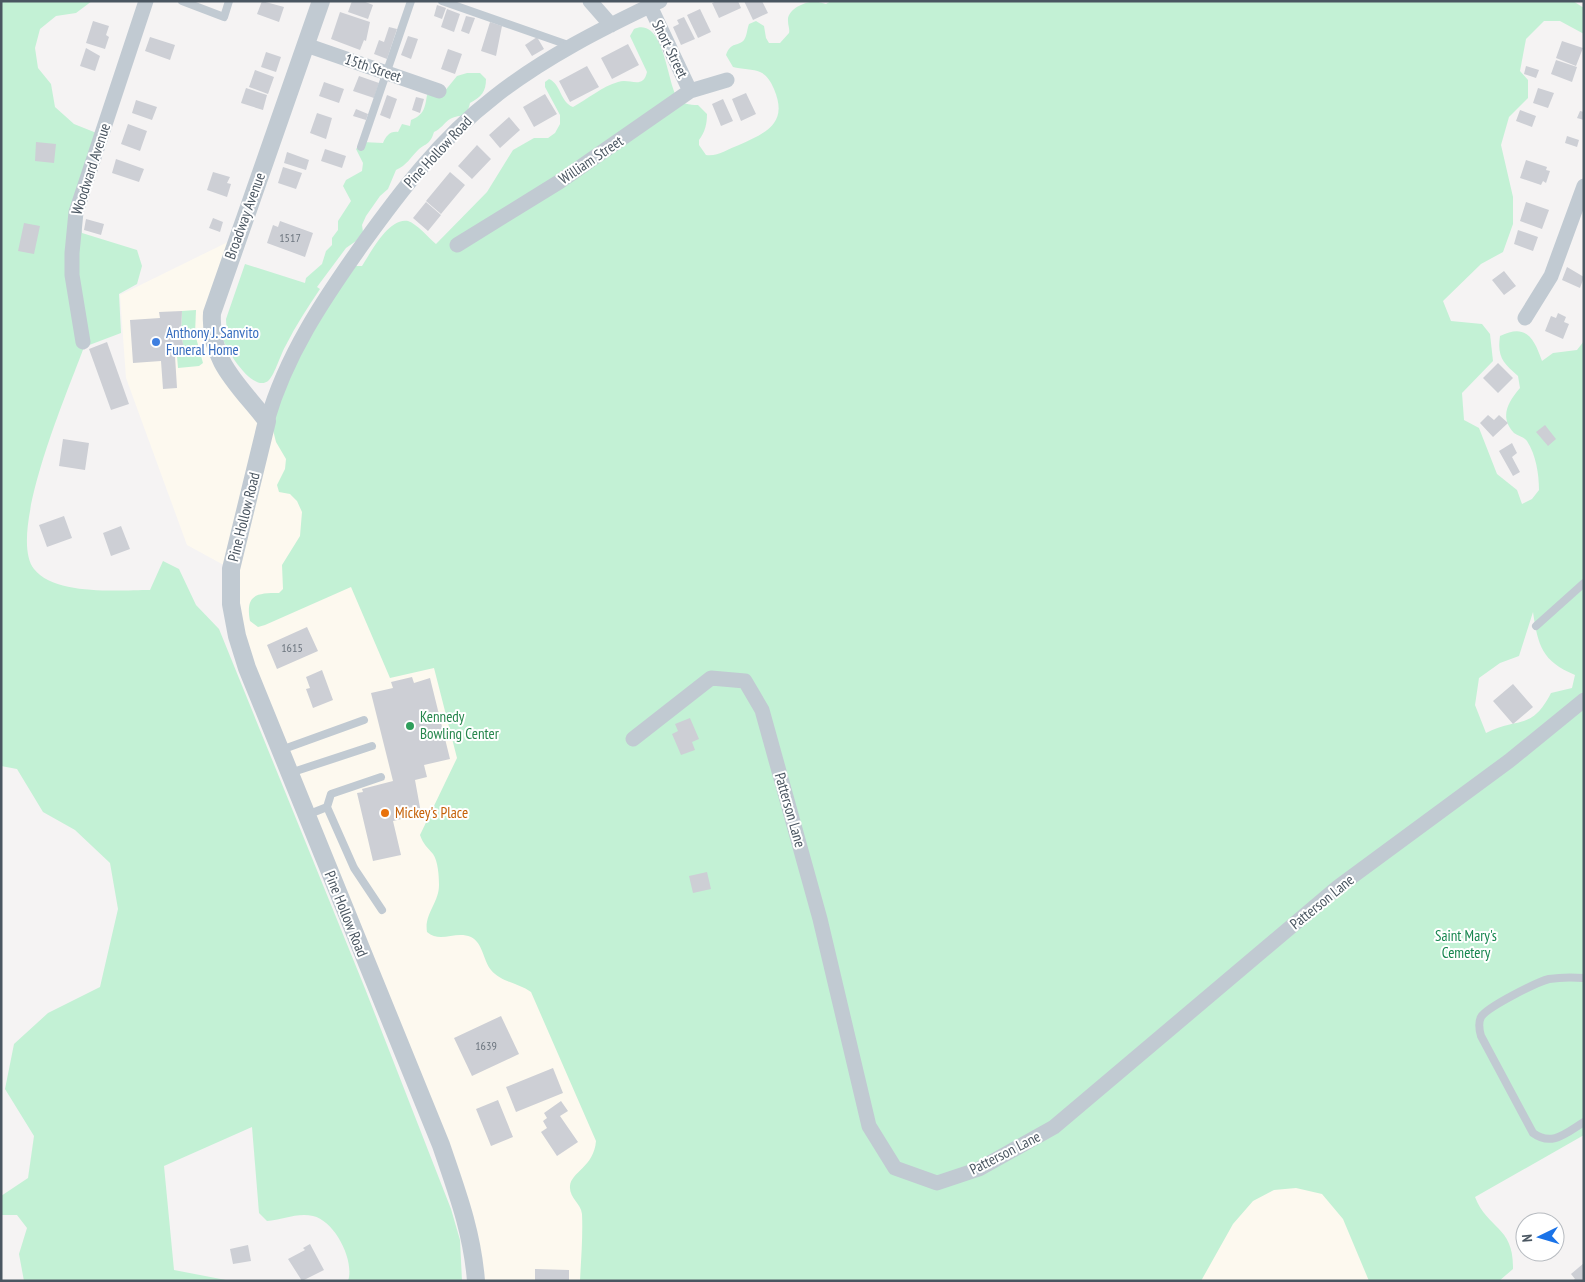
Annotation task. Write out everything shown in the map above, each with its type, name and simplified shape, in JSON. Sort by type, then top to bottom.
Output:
[{"type":"street","name":"Woodward Avenue","points":[[82,342],[72,275],[72,239],[76,212],[146,1]]},
{"type":"street","name":"Broadway Avenue","points":[[268,420],[219,358],[214,344],[212,313],[321,1]]},
{"type":"street","points":[[590,1],[611,25]]},
{"type":"street","name":"Pine Hollow Road","points":[[476,1281],[473,1248],[458,1192],[247,668],[237,636],[231,604],[231,568],[268,420],[280,381],[295,347],[314,315],[390,206],[433,156],[479,109],[513,83],[573,46],[655,4]]},
{"type":"street","name":"Short Street","points":[[655,4],[690,91]]},
{"type":"street","name":"15th Street","points":[[306,45],[440,91]]},
{"type":"street","name":"William Street","points":[[457,245],[559,182],[690,91],[727,80]]},
{"type":"street","points":[[1525,318],[1552,276],[1584,186]]},
{"type":"street","name":"Patterson Lane","points":[[633,739],[711,678],[745,681],[762,710],[776,758],[820,919],[869,1126],[895,1168],[937,1183],[980,1169],[1054,1128],[1338,887],[1509,761],[1584,700]]},
{"type":"lane","points":[[182,1],[224,16],[229,1]]},
{"type":"lane","points":[[361,146],[411,1]]},
{"type":"lane","points":[[442,1],[573,46]]},
{"type":"lane","points":[[1536,626],[1584,583]]},
{"type":"lane","points":[[280,750],[364,720]]},
{"type":"lane","points":[[290,773],[372,746]]},
{"type":"lane","points":[[381,776],[331,794],[327,807],[354,868],[382,910]]},
{"type":"lane","points":[[307,815],[327,807]]},
{"type":"lane","points":[[1584,978],[1567,976],[1547,980],[1490,1008],[1482,1016],[1479,1024],[1481,1036],[1532,1133],[1540,1138],[1554,1140],[1584,1122]]},
{"type":"shaded area","points":[[238,237],[211,328],[268,420],[350,450],[636,1116],[638,1281],[476,1281],[473,1248],[247,668],[231,569],[187,545],[126,378],[120,295]]},
{"type":"shaded area","points":[[1249,962],[1381,1281],[1054,1281]]},
{"type":"green space","points":[[1,1],[92,1],[76,13],[56,16],[40,29],[35,48],[38,68],[51,84],[55,107],[74,124],[99,134],[77,200],[82,233],[137,250],[142,266],[137,284],[119,294],[121,333],[84,347],[43,460],[28,525],[27,551],[34,569],[44,578],[57,584],[88,590],[150,590],[163,561],[179,569],[196,605],[219,629],[364,986],[451,1209],[460,1240],[462,1281],[348,1281],[349,1263],[346,1253],[336,1233],[329,1225],[321,1219],[307,1215],[267,1221],[259,1213],[252,1127],[164,1166],[174,1270],[231,1281],[24,1281],[19,1254],[27,1228],[17,1215],[1,1215],[1,1196],[28,1178],[34,1136],[5,1089],[14,1044],[48,1013],[100,987],[118,909],[110,863],[75,830],[43,812],[17,769],[1,766]]},
{"type":"green space","name":"Saint Mary's Cemetery","points":[[815,1],[826,4],[831,1],[1573,1],[1584,8],[1584,34],[1560,21],[1544,21],[1526,39],[1520,71],[1528,80],[1528,98],[1509,117],[1501,145],[1513,197],[1513,224],[1503,252],[1481,264],[1443,301],[1451,321],[1482,324],[1490,334],[1493,361],[1462,393],[1464,420],[1479,428],[1497,474],[1517,490],[1522,504],[1532,499],[1539,490],[1538,471],[1533,452],[1527,441],[1514,433],[1507,421],[1506,415],[1509,404],[1520,388],[1518,376],[1508,367],[1500,354],[1500,336],[1509,332],[1523,332],[1528,335],[1536,346],[1542,361],[1553,353],[1577,350],[1584,341],[1584,1135],[1475,1197],[1480,1208],[1505,1236],[1509,1244],[1513,1269],[1499,1281],[1369,1281],[1343,1219],[1322,1194],[1296,1188],[1274,1190],[1253,1201],[1233,1224],[1201,1281],[580,1281],[582,1214],[580,1207],[571,1194],[570,1186],[571,1181],[591,1157],[596,1141],[531,992],[495,974],[488,966],[478,943],[471,937],[459,935],[438,937],[427,932],[429,914],[437,897],[439,877],[435,857],[420,835],[457,758],[434,668],[390,678],[351,587],[265,625],[258,627],[250,621],[249,605],[254,597],[279,593],[283,589],[282,565],[300,536],[302,512],[297,501],[290,494],[279,492],[277,485],[285,469],[286,459],[276,442],[270,418],[297,348],[356,266],[362,266],[387,230],[401,221],[408,221],[419,228],[436,244],[487,192],[513,150],[534,138],[548,138],[555,133],[560,124],[560,115],[545,87],[545,82],[549,79],[553,81],[565,101],[573,107],[612,84],[623,81],[642,81],[647,72],[630,36],[634,29],[644,28],[652,32],[658,41],[677,97],[686,104],[698,105],[707,114],[707,121],[699,140],[699,145],[706,155],[718,154],[758,136],[772,126],[779,111],[774,89],[767,77],[757,71],[733,67],[726,55],[728,51],[732,46],[744,40],[749,24],[756,21],[764,26],[769,43],[780,43],[789,33],[788,17],[790,13],[797,7]],"holes":[[[1533,612],[1537,634],[1544,651],[1555,664],[1575,675],[1572,688],[1551,693],[1544,705],[1530,718],[1486,733],[1475,705],[1479,678],[1500,663],[1519,656]]]},
{"type":"green space","points":[[467,73],[480,73],[486,79],[482,94],[470,103],[465,114],[450,119],[434,132],[429,142],[418,150],[406,164],[396,170],[388,189],[380,196],[366,216],[362,225],[363,232],[356,241],[346,248],[317,287],[320,289],[294,330],[271,377],[263,383],[256,382],[235,361],[223,339],[227,338],[226,319],[245,264],[305,283],[306,278],[322,264],[326,251],[332,245],[332,238],[338,230],[338,221],[351,201],[343,186],[346,180],[362,171],[363,163],[356,149],[362,142],[383,143],[389,134],[398,132],[402,124],[410,126],[411,120],[419,116],[423,110],[427,95],[444,92],[457,76]]},
{"type":"green space","points":[[196,310],[195,334],[203,363],[199,366],[178,368],[177,356],[185,355],[181,333],[182,311]]},
{"type":"building","points":[[262,1],[284,7],[279,22],[257,14]]},
{"type":"building","points":[[352,1],[363,1],[373,5],[368,19],[348,12]]},
{"type":"building","points":[[717,1],[738,1],[741,8],[719,18],[712,3]]},
{"type":"building","points":[[744,1],[762,1],[768,13],[753,20]]},
{"type":"building","points":[[437,5],[446,8],[442,19],[434,16]]},
{"type":"building","points":[[447,9],[460,14],[454,32],[441,27]]},
{"type":"building","points":[[700,9],[711,32],[698,38],[687,15]]},
{"type":"building","points":[[340,12],[370,22],[366,41],[364,40],[360,50],[331,39]]},
{"type":"building","points":[[466,16],[475,18],[469,34],[461,31]]},
{"type":"building","points":[[684,17],[695,39],[681,45],[673,27],[679,24],[677,20]]},
{"type":"building","points":[[93,21],[109,26],[106,35],[109,37],[105,49],[86,43]]},
{"type":"building","points":[[490,22],[502,26],[496,56],[481,51]]},
{"type":"building","points":[[389,27],[397,29],[387,59],[374,54],[379,40],[384,42]]},
{"type":"building","points":[[408,36],[418,39],[411,59],[401,55]]},
{"type":"building","points":[[150,37],[175,45],[170,60],[145,51]]},
{"type":"building","points":[[537,37],[544,49],[532,56],[525,45]]},
{"type":"building","points":[[1562,41],[1583,48],[1576,66],[1556,58]]},
{"type":"building","points":[[628,44],[639,65],[612,79],[601,58]]},
{"type":"building","points":[[86,48],[100,56],[95,71],[80,66]]},
{"type":"building","points":[[448,49],[462,54],[455,74],[441,69]]},
{"type":"building","points":[[266,52],[281,57],[276,72],[261,67]]},
{"type":"building","points":[[1556,60],[1577,67],[1572,82],[1551,74]]},
{"type":"building","points":[[587,66],[599,87],[570,102],[559,81]]},
{"type":"building","points":[[1526,66],[1539,70],[1536,78],[1524,74]]},
{"type":"building","points":[[255,70],[274,77],[268,94],[249,87]]},
{"type":"building","points":[[359,76],[379,83],[374,98],[353,91]]},
{"type":"building","points":[[324,82],[344,89],[339,103],[319,96]]},
{"type":"building","points":[[246,88],[267,95],[263,110],[241,103]]},
{"type":"building","points":[[1538,88],[1554,93],[1548,108],[1533,103]]},
{"type":"building","points":[[746,93],[756,114],[741,121],[732,99]]},
{"type":"building","points":[[545,94],[557,114],[534,127],[523,107]]},
{"type":"building","points":[[387,95],[397,99],[390,119],[380,115]]},
{"type":"building","points":[[416,97],[424,99],[420,113],[412,110]]},
{"type":"building","points":[[723,99],[733,121],[721,126],[712,104]]},
{"type":"building","points":[[136,100],[157,107],[152,120],[132,113]]},
{"type":"building","points":[[356,109],[368,114],[366,120],[353,116]]},
{"type":"building","points":[[1520,110],[1536,116],[1532,127],[1516,121]]},
{"type":"building","points":[[1580,111],[1584,112],[1584,120],[1577,118]]},
{"type":"building","points":[[317,113],[332,118],[326,139],[310,133]]},
{"type":"building","points":[[509,117],[520,130],[500,148],[489,135]]},
{"type":"building","points":[[128,124],[147,131],[140,151],[121,144]]},
{"type":"building","points":[[1567,136],[1579,140],[1577,147],[1565,143]]},
{"type":"building","points":[[36,142],[56,144],[54,163],[35,161]]},
{"type":"building","points":[[477,145],[491,159],[472,179],[458,166]]},
{"type":"building","points":[[325,149],[346,156],[342,168],[321,161]]},
{"type":"building","points":[[287,152],[309,160],[306,170],[284,163]]},
{"type":"building","points":[[116,159],[144,169],[139,182],[112,173]]},
{"type":"building","points":[[1526,160],[1547,167],[1546,170],[1550,171],[1546,183],[1543,181],[1541,185],[1520,178]]},
{"type":"building","points":[[283,167],[302,173],[296,189],[278,183]]},
{"type":"building","points":[[213,172],[230,177],[227,183],[231,184],[227,197],[207,190]]},
{"type":"building","points":[[450,172],[465,185],[441,214],[426,201]]},
{"type":"building","points":[[426,202],[441,215],[428,231],[413,218]]},
{"type":"building","points":[[1526,202],[1549,210],[1542,229],[1520,221]]},
{"type":"building","points":[[213,218],[223,222],[220,232],[209,228]]},
{"type":"building","points":[[86,219],[104,224],[101,235],[84,230]]},
{"type":"building","points":[[280,221],[313,233],[305,257],[267,243],[273,225],[278,227]]},
{"type":"building","points":[[24,223],[40,226],[34,254],[18,251]]},
{"type":"building","points":[[1518,230],[1538,237],[1533,251],[1514,244]]},
{"type":"building","points":[[1567,267],[1584,277],[1580,288],[1562,280]]},
{"type":"building","points":[[1504,271],[1516,286],[1504,295],[1492,280]]},
{"type":"building","name":"Anthony J. Sanvito Funeral Home","points":[[182,311],[181,333],[185,355],[175,356],[177,388],[163,389],[161,361],[133,363],[130,320],[160,318],[159,312]]},
{"type":"building","points":[[1558,313],[1566,317],[1564,322],[1569,324],[1563,339],[1545,331],[1551,316],[1556,318]]},
{"type":"building","points":[[107,342],[129,404],[111,410],[89,349]]},
{"type":"building","points":[[1498,363],[1513,378],[1498,393],[1483,378]]},
{"type":"building","points":[[1488,415],[1494,420],[1499,415],[1508,423],[1493,437],[1480,423]]},
{"type":"building","points":[[1545,425],[1556,439],[1548,446],[1536,432]]},
{"type":"building","points":[[63,439],[89,443],[85,470],[59,466]]},
{"type":"building","points":[[1512,443],[1517,453],[1512,457],[1520,472],[1513,476],[1499,451]]},
{"type":"building","points":[[64,516],[72,538],[47,547],[39,525]]},
{"type":"building","points":[[121,526],[130,549],[111,556],[103,533]]},
{"type":"building","points":[[307,627],[318,651],[277,669],[267,645]]},
{"type":"building","points":[[322,670],[333,700],[313,708],[306,689],[310,688],[306,677]]},
{"type":"building","points":[[412,677],[414,683],[430,678],[450,759],[424,765],[427,777],[415,780],[421,813],[415,814],[413,807],[407,808],[410,817],[393,821],[401,855],[373,861],[357,793],[363,792],[362,789],[393,781],[371,693],[393,688],[391,682]]},
{"type":"building","points":[[1513,684],[1533,707],[1513,724],[1493,701]]},
{"type":"building","points":[[690,718],[699,739],[692,742],[695,750],[681,755],[672,734],[678,731],[675,724]]},
{"type":"building","points":[[707,872],[711,889],[693,893],[689,876]]},
{"type":"building","points":[[501,1016],[519,1054],[472,1076],[454,1038]]},
{"type":"building","points":[[553,1068],[563,1093],[516,1112],[506,1087]]},
{"type":"building","points":[[498,1100],[513,1137],[491,1146],[476,1109]]},
{"type":"building","points":[[561,1101],[568,1111],[560,1116],[578,1142],[557,1156],[541,1132],[547,1128],[543,1121],[547,1118],[544,1113]]},
{"type":"building","points":[[310,1244],[324,1270],[302,1281],[288,1259],[305,1250],[303,1248]]},
{"type":"building","points":[[248,1245],[251,1261],[233,1264],[230,1249]]},
{"type":"building","points":[[1584,1263],[1584,1281],[1572,1281],[1575,1279],[1571,1274]]},
{"type":"building","points":[[535,1269],[569,1270],[569,1281],[535,1281]]},
{"type":"place","name":"Anthony J. Sanvito Funeral Home","points":[[156,342]]},
{"type":"place","name":"Kennedy Bowling Center","points":[[410,726]]},
{"type":"place","name":"Mickey's Place","points":[[385,813]]}]
